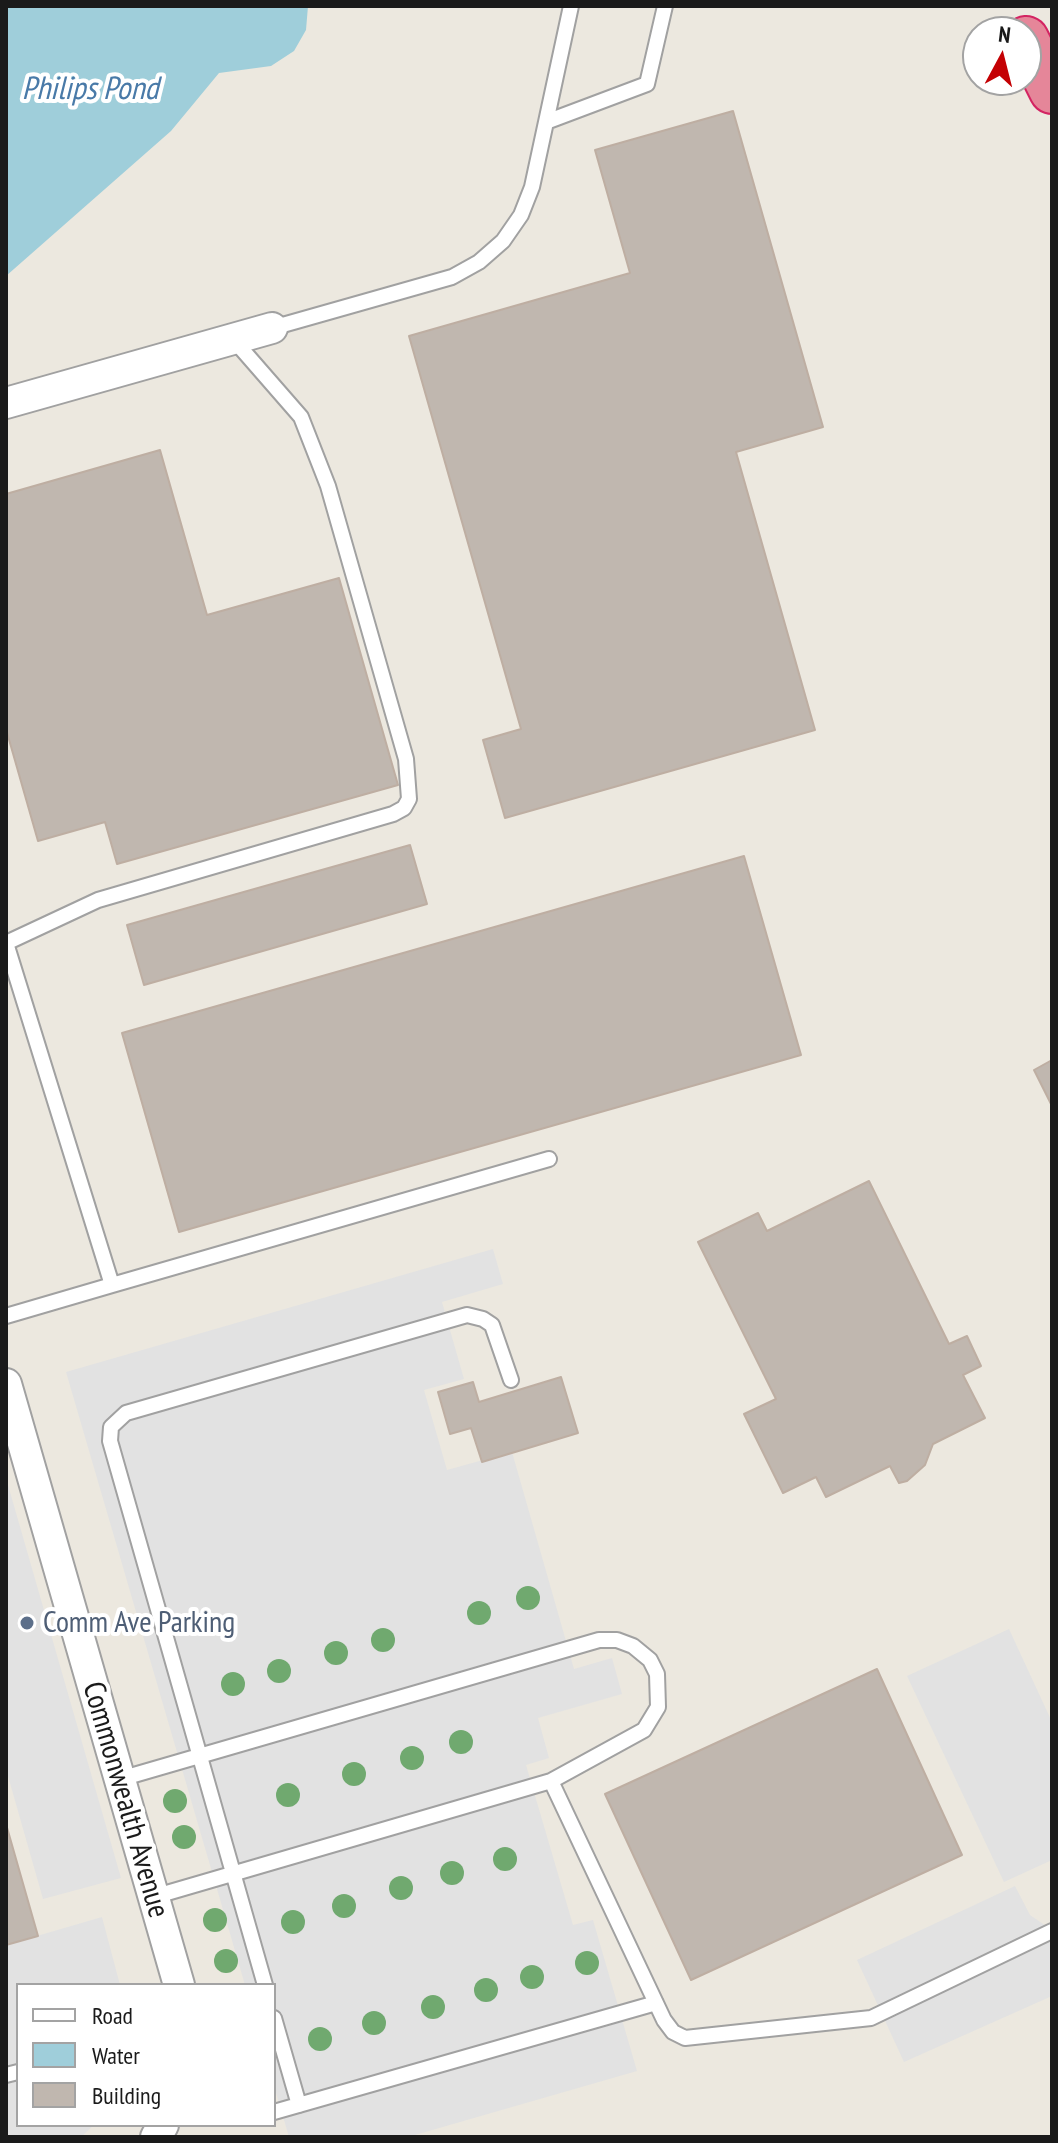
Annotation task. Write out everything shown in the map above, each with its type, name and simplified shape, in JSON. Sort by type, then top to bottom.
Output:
[{"type":"highway","points":[[1042,71],[1052,91]]},
{"type":"street","points":[[6,403],[272,328]]},
{"type":"street","name":"Commonwealth Avenue","points":[[6,1384],[178,1983]]},
{"type":"lane","points":[[272,328],[437,282],[479,262],[503,241],[521,215],[532,187],[571,6]]},
{"type":"lane","points":[[546,122],[647,84],[665,6]]},
{"type":"lane","points":[[112,1285],[6,943],[98,900],[393,814],[404,808],[409,799],[406,759],[328,486],[301,417],[233,339]]},
{"type":"lane","points":[[6,1316],[549,1159]]},
{"type":"lane","points":[[264,1983],[110,1441],[111,1427],[126,1413],[467,1315],[479,1317],[492,1325],[511,1380]]},
{"type":"lane","points":[[120,1779],[599,1640],[633,1646],[650,1660],[657,1674],[660,1696],[654,1717],[635,1737],[551,1781],[153,1897]]},
{"type":"lane","points":[[551,1781],[656,2003],[673,2032],[692,2040],[871,2018],[1052,1931]]},
{"type":"lane","points":[[276,2111],[656,2003]]},
{"type":"lane","points":[[276,2025],[299,2105]]},
{"type":"shaded area","points":[[493,1249],[503,1284],[442,1302],[464,1379],[424,1390],[447,1470],[512,1452],[574,1669],[612,1658],[622,1694],[538,1718],[549,1758],[526,1765],[573,1925],[593,1920],[637,2071],[408,2137],[289,2137],[276,2093],[276,1983],[244,1983],[66,1372]]},
{"type":"shaded area","name":"Comm Ave Parking","points":[[6,1478],[121,1878],[43,1899],[6,1769]]},
{"type":"shaded area","points":[[1009,1629],[1052,1722],[1052,1860],[1004,1882],[907,1676]]},
{"type":"shaded area","points":[[1015,1886],[1030,1915],[1052,1930],[1052,1996],[904,2062],[857,1960]]},
{"type":"shaded area","points":[[102,1917],[119,1983],[16,1983],[16,2127],[92,2127],[81,2137],[6,2137],[6,1945]]},
{"type":"water","name":"Philips Pond","points":[[6,6],[308,6],[306,30],[294,51],[271,66],[219,73],[171,131],[6,276]]},
{"type":"building","points":[[733,111],[823,427],[736,452],[815,730],[505,818],[483,740],[521,729],[409,336],[630,273],[595,150]]},
{"type":"building","points":[[160,450],[207,615],[339,578],[398,785],[117,864],[105,822],[38,841],[6,729],[6,494]]},
{"type":"building","points":[[410,845],[427,904],[144,985],[127,925]]},
{"type":"building","points":[[744,856],[801,1055],[179,1232],[122,1033]]},
{"type":"building","points":[[1052,1060],[1052,1106],[1034,1070]]},
{"type":"building","points":[[869,1181],[949,1344],[967,1336],[981,1366],[963,1375],[985,1418],[933,1444],[925,1465],[907,1481],[899,1483],[890,1466],[826,1497],[816,1477],[783,1493],[744,1414],[776,1399],[698,1242],[758,1213],[767,1231]]},
{"type":"building","points":[[561,1377],[578,1433],[482,1462],[471,1428],[450,1434],[438,1392],[473,1382],[479,1402]]},
{"type":"building","points":[[877,1669],[962,1855],[691,1980],[605,1794]]},
{"type":"building","points":[[6,1824],[38,1936],[6,1945]]},
{"type":"place","name":"Comm Ave Parking","points":[[27,1623]]}]
